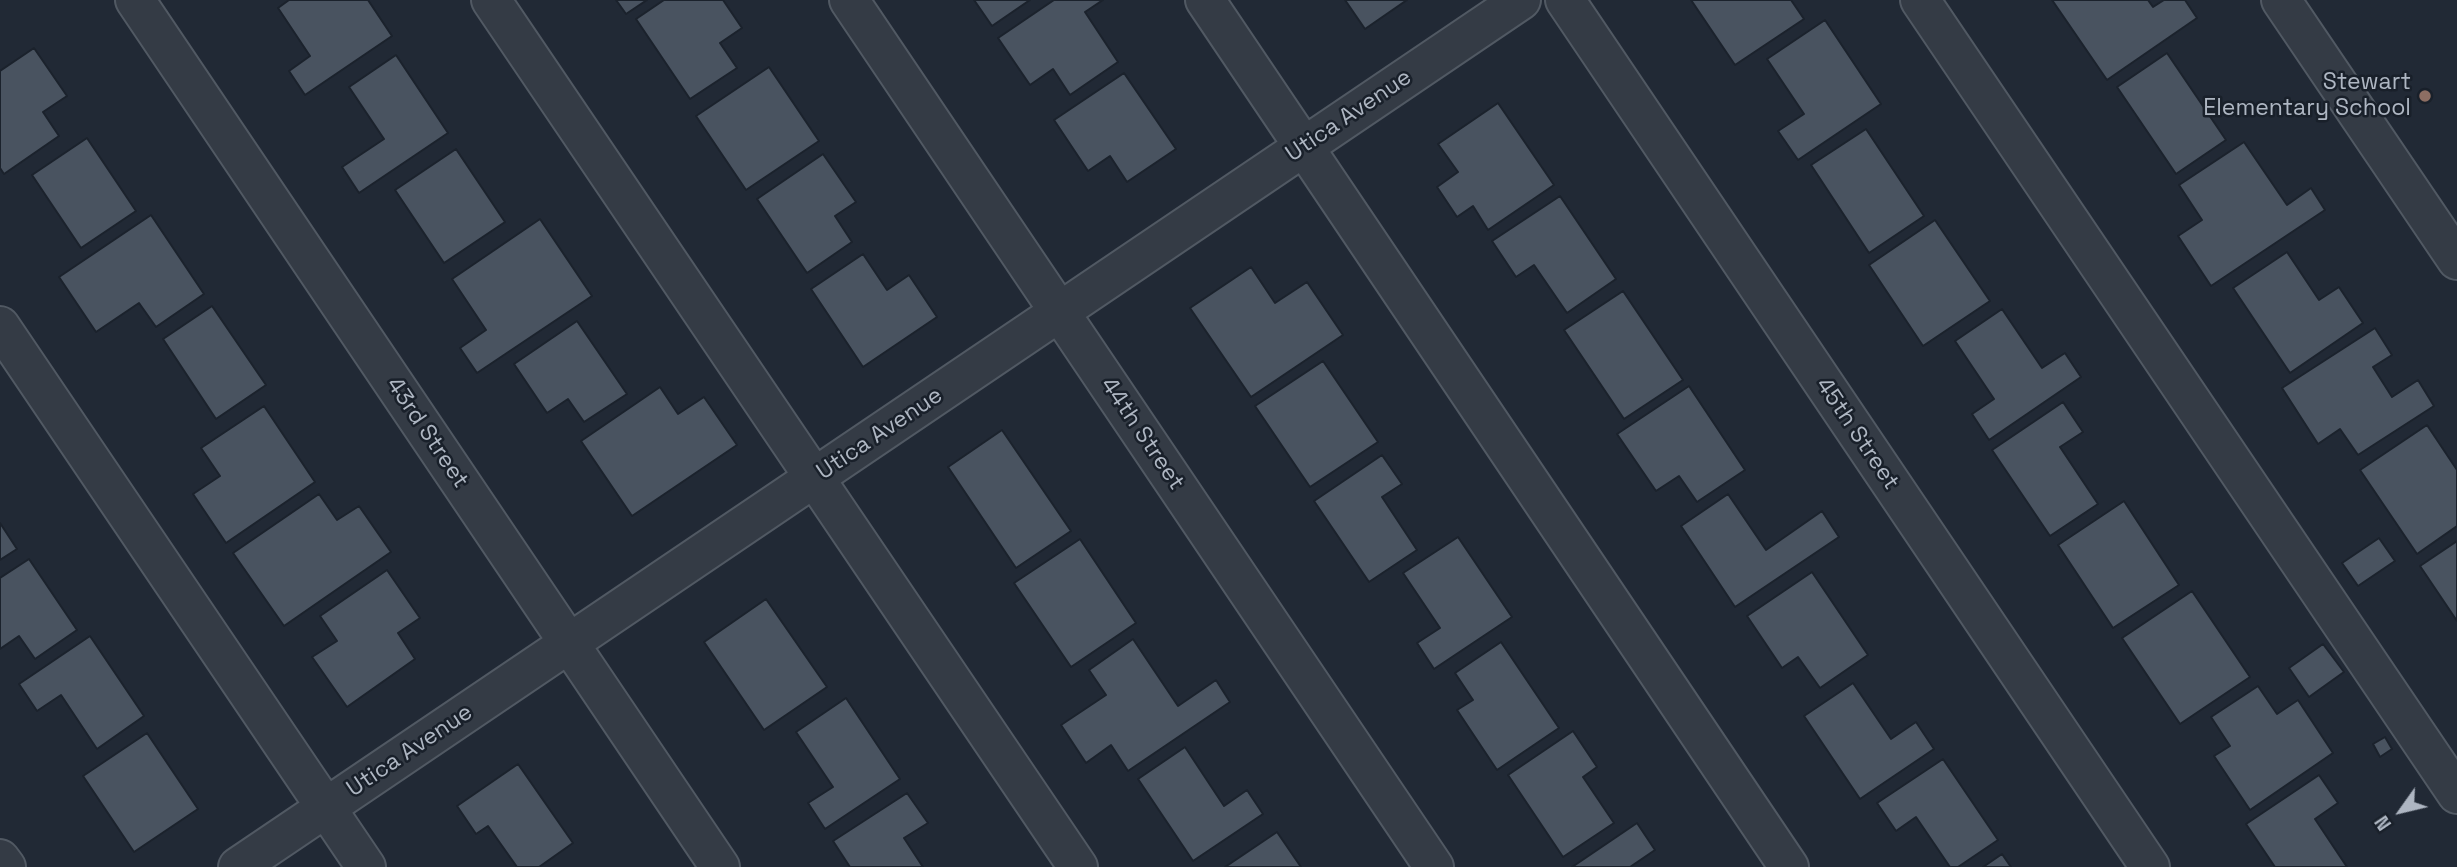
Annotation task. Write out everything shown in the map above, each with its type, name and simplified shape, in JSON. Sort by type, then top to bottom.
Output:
[{"type":"street","name":"43rd Street","points":[[135,0],[720,867]]},
{"type":"street","points":[[491,0],[1078,867]]},
{"type":"street","name":"44th Street","points":[[849,0],[1434,867]]},
{"type":"street","points":[[1205,0],[1789,867]]},
{"type":"street","name":"Utica Avenue","points":[[238,867],[1521,0]]},
{"type":"street","name":"45th Street","points":[[1565,0],[2150,867]]},
{"type":"street","points":[[1920,0],[2457,794]]},
{"type":"street","points":[[2281,0],[2457,260]]},
{"type":"street","points":[[0,326],[366,867]]},
{"type":"street","points":[[0,859],[6,867]]},
{"type":"building","points":[[289,0],[368,0],[392,36],[305,95],[289,71],[310,56],[278,8]]},
{"type":"building","points":[[616,0],[647,0],[626,14]]},
{"type":"building","points":[[664,0],[723,0],[742,28],[720,43],[737,68],[690,99],[636,19]]},
{"type":"building","points":[[974,0],[1030,0],[992,26]]},
{"type":"building","points":[[1054,0],[1103,0],[1085,12],[1118,62],[1070,95],[1053,69],[1030,85],[998,38]]},
{"type":"building","points":[[1345,0],[1407,0],[1365,29]]},
{"type":"building","points":[[1691,0],[1791,0],[1804,19],[1735,65]]},
{"type":"building","points":[[2052,0],[2148,0],[2153,7],[2164,0],[2185,0],[2197,18],[2107,80]]},
{"type":"building","points":[[1825,20],[1881,104],[1798,160],[1778,131],[1804,114],[1767,59]]},
{"type":"building","points":[[34,48],[67,96],[43,112],[59,136],[4,174],[0,168],[0,71]]},
{"type":"building","points":[[2167,53],[2226,140],[2176,174],[2117,87]]},
{"type":"building","points":[[396,55],[448,133],[359,193],[342,167],[384,139],[349,87]]},
{"type":"building","points":[[769,67],[819,141],[746,190],[696,116]]},
{"type":"building","points":[[1124,73],[1176,149],[1127,182],[1110,156],[1088,171],[1054,120]]},
{"type":"building","points":[[1498,103],[1554,185],[1488,230],[1473,206],[1457,217],[1437,187],[1458,172],[1438,144]]},
{"type":"building","points":[[1866,129],[1924,216],[1869,253],[1811,165]]},
{"type":"building","points":[[87,138],[136,211],[81,248],[32,175]]},
{"type":"building","points":[[2244,142],[2287,205],[2311,188],[2325,210],[2211,286],[2178,236],[2202,220],[2179,185]]},
{"type":"building","points":[[456,149],[505,222],[444,263],[395,190]]},
{"type":"building","points":[[823,154],[856,202],[835,216],[852,242],[807,273],[757,199]]},
{"type":"building","points":[[1560,196],[1616,279],[1567,313],[1534,265],[1516,277],[1492,241]]},
{"type":"building","points":[[151,215],[204,294],[156,327],[139,303],[96,332],[59,277]]},
{"type":"building","points":[[540,219],[592,296],[477,373],[460,348],[486,330],[452,279]]},
{"type":"building","points":[[1935,220],[1990,301],[1923,346],[1869,265]]},
{"type":"building","points":[[2287,252],[2319,300],[2339,287],[2363,323],[2290,373],[2233,288]]},
{"type":"building","points":[[863,254],[887,290],[909,275],[937,317],[863,367],[811,289]]},
{"type":"building","points":[[1251,267],[1275,303],[1307,282],[1343,335],[1251,397],[1190,308]]},
{"type":"building","points":[[1623,291],[1683,380],[1624,419],[1564,330]]},
{"type":"building","points":[[212,306],[266,385],[216,419],[163,339]]},
{"type":"building","points":[[2002,309],[2042,368],[2065,353],[2081,377],[1989,440],[1972,414],[1994,399],[1955,341]]},
{"type":"building","points":[[577,321],[627,394],[584,422],[568,399],[547,413],[514,364]]},
{"type":"building","points":[[2375,328],[2392,355],[2373,367],[2392,397],[2418,380],[2434,406],[2358,455],[2340,429],[2318,444],[2282,388]]},
{"type":"building","points":[[1323,361],[1378,442],[1310,487],[1255,406]]},
{"type":"building","points":[[1689,386],[1745,470],[1697,502],[1679,476],[1656,491],[1617,434]]},
{"type":"building","points":[[660,387],[678,414],[704,397],[737,445],[632,516],[581,441]]},
{"type":"building","points":[[2063,402],[2083,432],[2060,447],[2098,504],[2050,536],[1992,450]]},
{"type":"building","points":[[264,406],[315,482],[226,543],[193,494],[220,476],[201,448]]},
{"type":"building","points":[[2427,425],[2457,470],[2457,526],[2417,554],[2360,470]]},
{"type":"building","points":[[1002,430],[1071,531],[1016,568],[948,467]]},
{"type":"building","points":[[1382,455],[1402,484],[1382,497],[1417,550],[1369,582],[1314,501]]},
{"type":"building","points":[[319,494],[337,520],[359,506],[391,552],[284,626],[233,553]]},
{"type":"building","points":[[1728,494],[1766,550],[1822,511],[1839,537],[1735,607],[1681,526]]},
{"type":"building","points":[[2124,501],[2179,585],[2113,628],[2058,545]]},
{"type":"building","points":[[0,523],[17,549],[0,560]]},
{"type":"building","points":[[1458,537],[1512,617],[1434,669],[1417,643],[1440,628],[1403,573]]},
{"type":"building","points":[[2379,538],[2395,561],[2358,586],[2342,563]]},
{"type":"building","points":[[1080,539],[1136,623],[1071,667],[1014,583]]},
{"type":"building","points":[[2457,541],[2457,621],[2420,566]]},
{"type":"building","points":[[29,559],[77,630],[35,659],[19,636],[0,649],[0,578]]},
{"type":"building","points":[[387,570],[420,618],[398,633],[415,659],[347,707],[312,657],[337,641],[320,616]]},
{"type":"building","points":[[1812,572],[1868,655],[1820,688],[1798,657],[1782,668],[1747,616]]},
{"type":"building","points":[[2192,591],[2250,677],[2180,724],[2122,638]]},
{"type":"building","points":[[766,599],[827,687],[764,730],[704,642]]},
{"type":"building","points":[[90,636],[144,716],[97,749],[61,695],[37,711],[19,684]]},
{"type":"building","points":[[1133,639],[1178,706],[1216,680],[1230,702],[1128,771],[1111,745],[1086,763],[1061,725],[1106,695],[1089,670]]},
{"type":"building","points":[[1501,642],[1559,728],[1497,770],[1457,710],[1473,700],[1455,673]]},
{"type":"building","points":[[2323,644],[2344,672],[2309,697],[2289,668]]},
{"type":"building","points":[[1853,683],[1891,739],[1916,722],[1934,749],[1860,799],[1804,716]]},
{"type":"building","points":[[2258,686],[2277,714],[2298,700],[2333,753],[2250,810],[2214,756],[2230,746],[2211,717]]},
{"type":"building","points":[[846,698],[900,779],[825,829],[808,803],[833,787],[796,732]]},
{"type":"building","points":[[1573,731],[1597,767],[1583,777],[1614,823],[1563,857],[1508,775]]},
{"type":"building","points":[[147,733],[198,809],[134,852],[83,776]]},
{"type":"building","points":[[2385,737],[2392,749],[2380,757],[2373,744]]},
{"type":"building","points":[[1185,747],[1224,806],[1247,790],[1263,814],[1193,861],[1138,779]]},
{"type":"building","points":[[1943,759],[1998,840],[1958,867],[1950,867],[1916,817],[1896,831],[1877,803]]},
{"type":"building","points":[[518,764],[573,843],[539,867],[517,867],[488,826],[476,834],[457,806]]},
{"type":"building","points":[[2319,775],[2338,803],[2315,819],[2347,867],[2275,867],[2246,824]]},
{"type":"building","points":[[907,793],[928,823],[904,838],[923,867],[850,867],[833,841]]},
{"type":"building","points":[[1637,823],[1655,850],[1630,867],[1572,867]]},
{"type":"building","points":[[1277,832],[1301,867],[1225,867]]},
{"type":"building","points":[[2002,854],[2011,867],[1983,867]]},
{"type":"place","name":"Stewart Elementary School","points":[[2425,96]]}]
